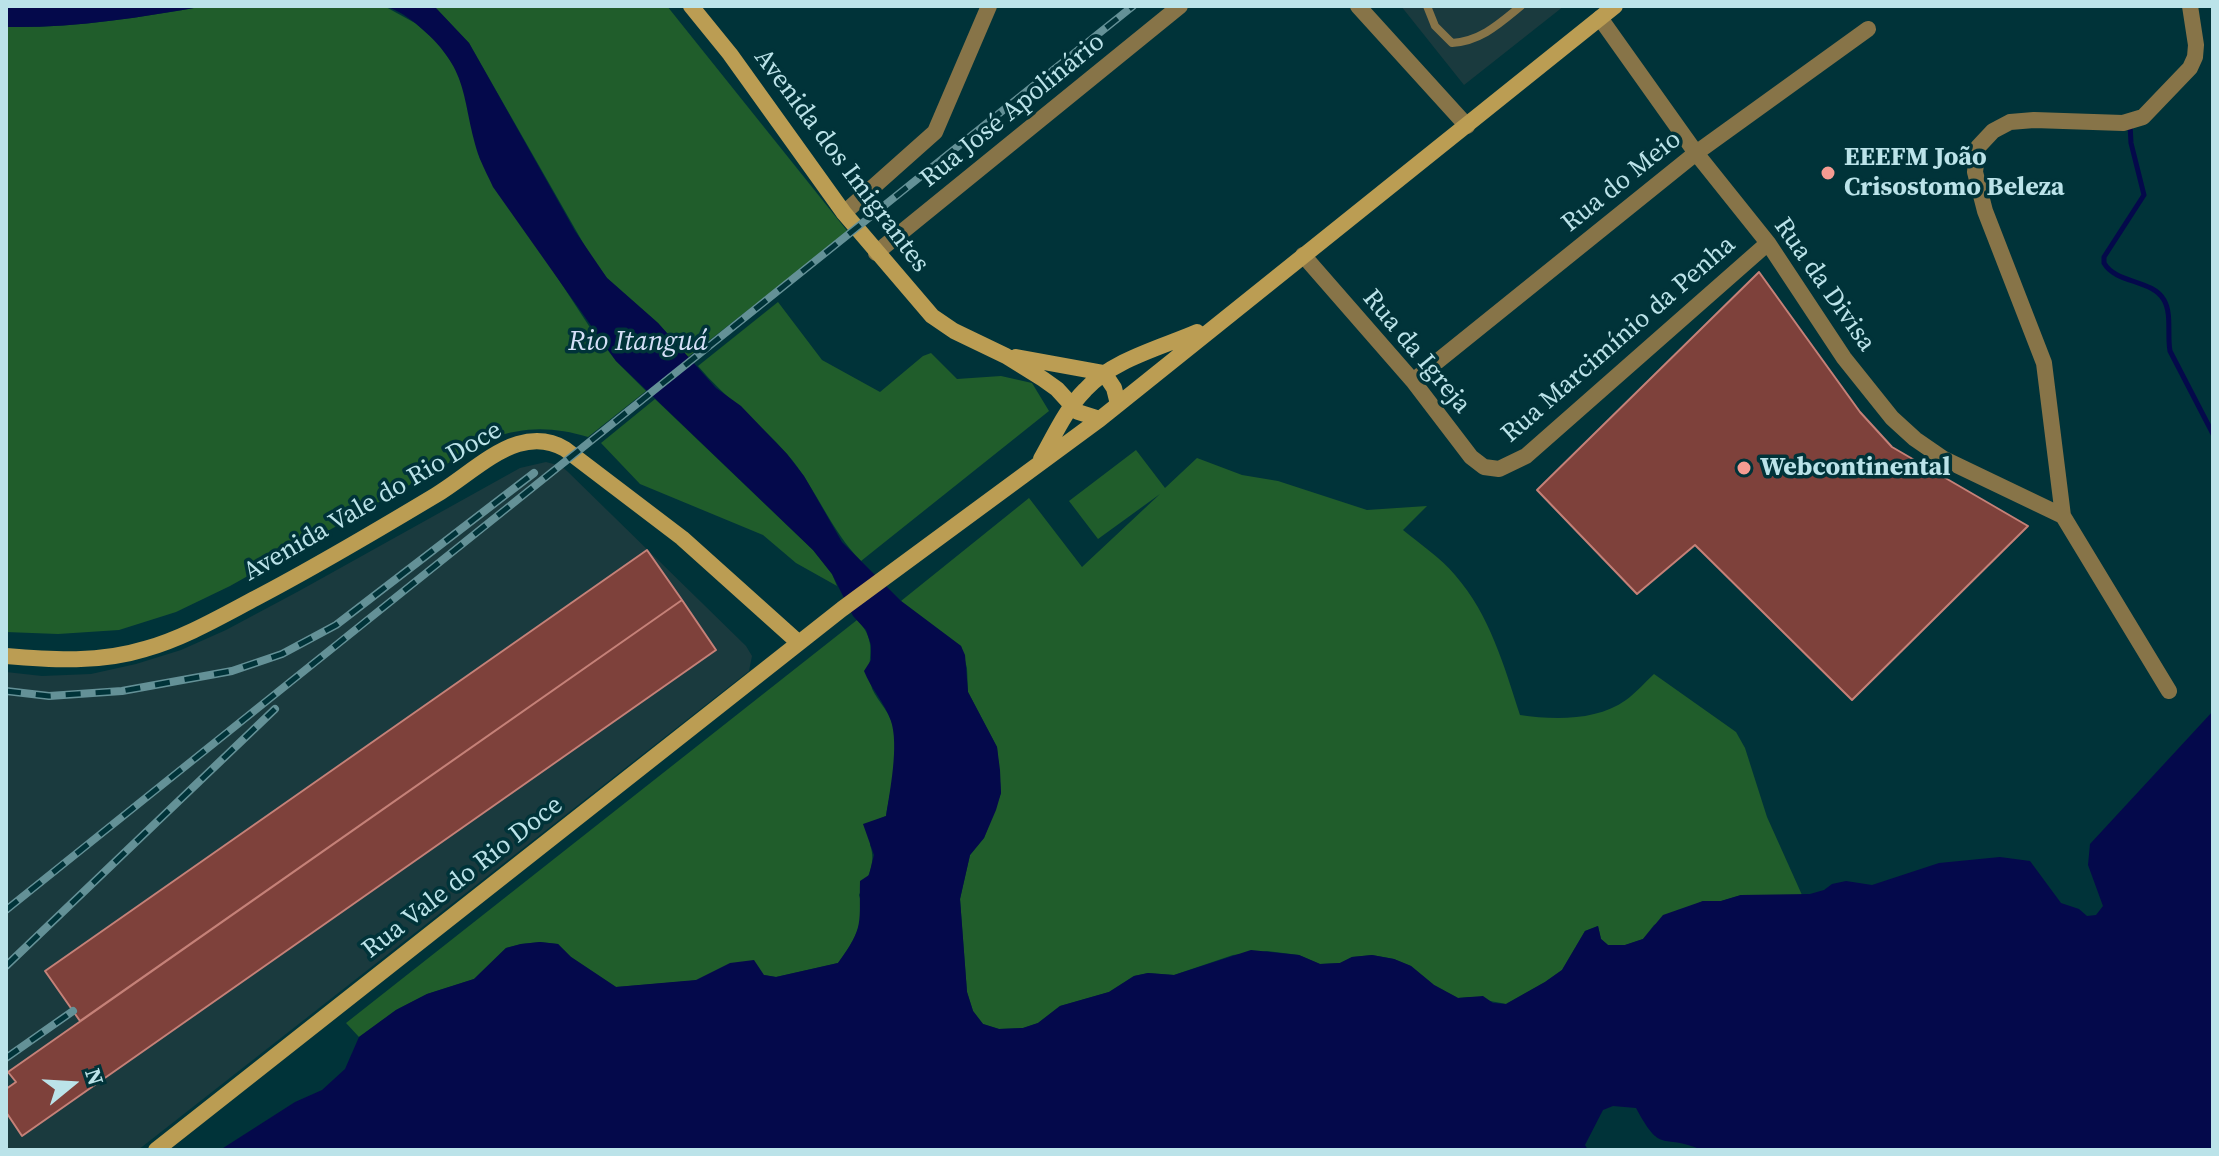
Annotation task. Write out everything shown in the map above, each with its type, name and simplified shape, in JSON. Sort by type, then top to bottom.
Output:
[{"type":"street","name":"Avenida dos Imigrantes","points":[[691,6],[730,54],[844,213],[932,316],[966,338],[1006,356],[1057,389],[1072,407],[1084,415],[1100,419]]},
{"type":"street","points":[[844,213],[935,132],[989,6]]},
{"type":"street","name":"Rua José Apolinário","points":[[876,253],[1180,6]]},
{"type":"street","points":[[1358,6],[1467,126]]},
{"type":"street","name":"Rua Vale do Rio Doce","points":[[156,1150],[842,609],[1100,419],[1615,6]]},
{"type":"street","points":[[2169,691],[2063,516],[2044,363],[1985,211],[1975,172],[1978,147],[1993,131],[2010,122],[2123,123],[2143,117],[2190,68],[2195,57],[2190,6]]},
{"type":"street","name":"Rua da Divisa","points":[[1600,18],[1696,153],[1768,243],[1844,358],[1892,418],[1944,459],[2063,516]]},
{"type":"street","name":"Rua do Meio","points":[[1413,381],[1696,153],[1868,29]]},
{"type":"street","name":"Rua Marcimínio da Penha","points":[[1499,469],[1526,456],[1768,243]]},
{"type":"street","name":"Rua da Igreja","points":[[1303,255],[1413,381],[1471,457],[1484,467],[1499,469]]},
{"type":"street","points":[[1036,467],[1072,407],[1104,373],[1217,324]]},
{"type":"street","name":"Avenida dos Imigrantes","points":[[1006,356],[1104,373]]},
{"type":"street","points":[[1104,373],[1114,388],[1118,404]]},
{"type":"street","name":"Avenida Vale do Rio Doce","points":[[6,656],[77,660],[112,657],[176,638],[298,577],[505,450],[520,443],[538,441],[547,441],[565,449],[682,538],[799,643]]},
{"type":"lane","points":[[1427,6],[1435,26],[1452,43],[1470,42],[1490,31],[1521,6]]},
{"type":"shaded area","points":[[1401,6],[1564,6],[1464,85]]},
{"type":"shaded area","points":[[546,462],[567,471],[746,646],[752,656],[749,671],[138,1150],[6,1150],[6,672],[42,676],[91,674],[181,650],[299,591],[520,468]]},
{"type":"green space","points":[[205,6],[384,6],[415,23],[436,41],[455,67],[467,98],[480,159],[589,326],[616,361],[646,391],[588,437],[540,429],[493,438],[230,586],[176,612],[119,630],[58,634],[6,632],[6,27],[106,21]]},
{"type":"green space","points":[[434,6],[667,6],[848,232],[688,357],[658,323],[607,278],[590,255],[469,43]]},
{"type":"green space","points":[[778,302],[822,360],[880,392],[923,356],[931,353],[957,379],[1001,376],[1032,383],[1049,411],[861,561],[840,536],[787,454],[698,366]]},
{"type":"green space","points":[[655,399],[813,550],[832,574],[837,586],[796,563],[763,535],[640,484],[601,443]]},
{"type":"green space","points":[[1136,450],[1165,488],[1197,458],[1242,475],[1278,481],[1367,510],[1427,506],[1403,530],[1449,569],[1478,607],[1495,642],[1520,715],[1561,718],[1602,712],[1626,700],[1654,674],[1736,732],[1745,748],[1767,817],[1802,895],[1741,895],[1721,901],[1703,901],[1654,925],[1643,939],[1625,945],[1608,945],[1601,939],[1598,926],[1585,931],[1562,970],[1506,1004],[1458,998],[1434,985],[1411,966],[1394,959],[1372,955],[1352,957],[1340,963],[1320,964],[1299,955],[1267,951],[1233,955],[1174,975],[1148,973],[1134,976],[1109,992],[1060,1006],[1038,1023],[1023,1028],[999,1029],[983,1024],[973,1011],[967,992],[960,899],[970,855],[984,838],[1001,793],[997,747],[968,692],[967,668],[961,646],[901,601],[1029,498],[1082,567],[1160,494],[1098,539],[1069,501]]},
{"type":"green space","points":[[857,620],[868,636],[871,685],[892,723],[895,757],[886,816],[879,819],[870,845],[872,865],[859,895],[860,922],[838,963],[776,977],[764,975],[616,987],[571,957],[558,944],[521,944],[506,948],[474,979],[427,994],[396,1010],[359,1037],[346,1023]]},
{"type":"water","points":[[6,6],[205,6],[106,21],[6,27]]},
{"type":"water","name":"Rio Itanguá","points":[[384,6],[434,6],[469,43],[575,231],[607,278],[658,323],[716,388],[741,406],[787,454],[804,476],[842,542],[901,601],[961,646],[965,655],[968,692],[997,747],[1000,770],[1001,793],[996,810],[984,838],[970,855],[960,899],[967,992],[973,1011],[983,1024],[999,1029],[1023,1028],[1038,1023],[1060,1006],[1109,992],[1134,976],[1148,973],[1174,975],[1251,950],[1299,955],[1320,964],[1340,963],[1352,957],[1372,955],[1394,959],[1411,966],[1434,985],[1458,998],[1483,996],[1493,1003],[1506,1004],[1562,970],[1585,931],[1598,926],[1601,939],[1608,945],[1625,945],[1643,939],[1663,915],[1703,901],[1721,901],[1741,895],[1810,894],[1846,881],[1872,885],[1939,863],[2000,857],[2030,861],[2061,903],[2079,909],[2087,916],[2096,915],[2103,906],[2088,865],[2090,844],[2213,711],[2213,1150],[1702,1150],[1657,1138],[1636,1108],[1613,1106],[1603,1110],[1585,1145],[1588,1150],[220,1150],[295,1102],[322,1090],[345,1069],[359,1037],[396,1010],[427,994],[474,979],[506,948],[540,942],[558,944],[571,957],[616,987],[696,980],[730,963],[754,960],[764,975],[776,977],[838,963],[857,932],[860,881],[869,875],[874,855],[863,824],[886,816],[894,755],[891,721],[864,671],[871,660],[871,645],[866,630],[853,616],[832,574],[813,550],[616,361],[493,187],[480,159],[462,89],[449,59],[417,25]]},
{"type":"building","name":"Webcontinental","points":[[1759,272],[1860,412],[1892,447],[2028,526],[1852,700],[1695,545],[1637,594],[1537,490]]},
{"type":"building","points":[[647,550],[682,600],[80,1021],[45,971]]},
{"type":"building","points":[[682,600],[716,650],[22,1136],[6,1112],[6,1089],[16,1082],[8,1072]]},
{"type":"waterway","points":[[2130,124],[2131,143],[2144,195],[2104,257],[2104,263],[2117,275],[2151,288],[2164,300],[2168,312],[2170,351],[2213,434]]},
{"type":"railway","points":[[6,910],[1133,6]]},
{"type":"railway","points":[[6,691],[49,696],[122,691],[232,671],[282,654],[336,625],[534,473]]},
{"type":"railway","points":[[6,966],[275,709]]},
{"type":"railway","points":[[6,1058],[73,1011]]},
{"type":"place","name":"EEEFM João Crisostomo Beleza","points":[[1828,173]]},
{"type":"place","name":"Webcontinental","points":[[1744,468]]}]
